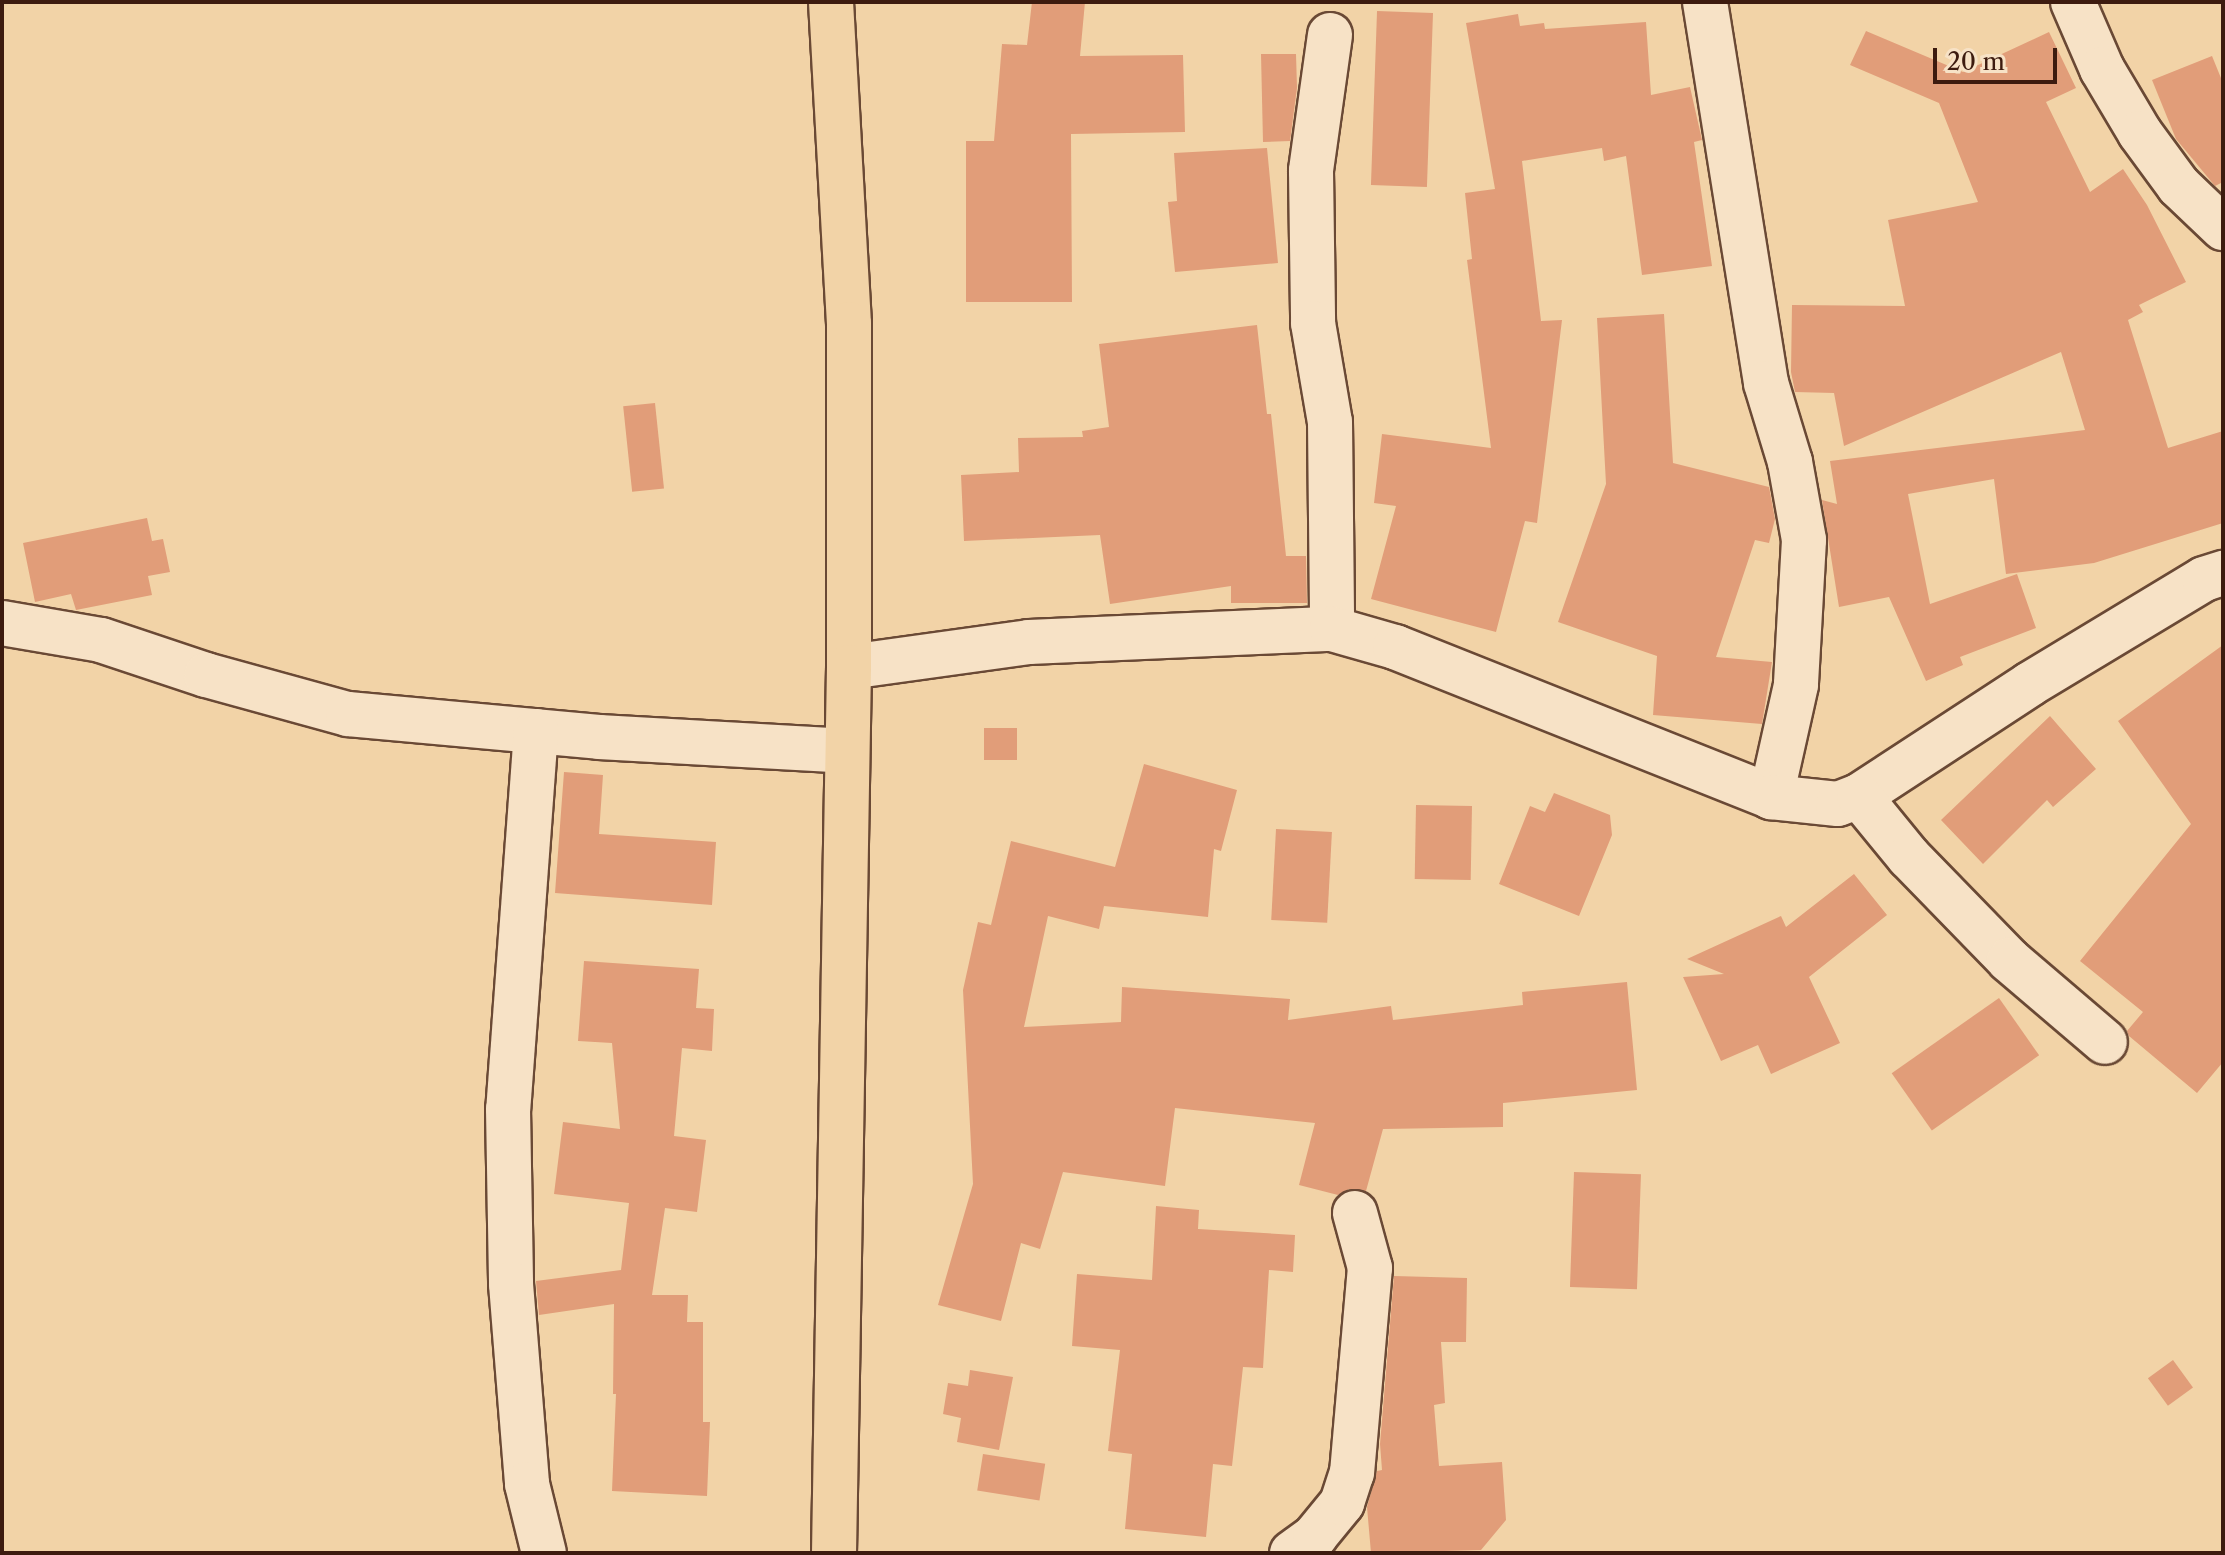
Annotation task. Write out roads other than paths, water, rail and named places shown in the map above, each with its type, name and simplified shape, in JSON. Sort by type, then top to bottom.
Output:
[{"type":"main road","points":[[831,2],[849,324],[849,667],[834,1553]]},
{"type":"street","points":[[1705,2],[1766,383],[1790,462],[1804,540],[1796,685],[1771,797]]},
{"type":"street","points":[[2073,2],[2102,69],[2140,133],[2179,186],[2223,228]]},
{"type":"street","points":[[1330,35],[1311,171],[1313,323],[1330,422],[1332,629]]},
{"type":"street","points":[[849,667],[1029,642],[1332,629],[1395,647],[1771,797],[1838,804],[1859,796],[2030,684],[2204,579],[2223,573]]},
{"type":"street","points":[[2,623],[101,640],[206,675],[348,714],[536,731],[847,751]]},
{"type":"street","points":[[536,731],[508,1109],[511,1284],[527,1484],[544,1553]]},
{"type":"street","points":[[1859,796],[1909,857],[2009,960],[2105,1042]]},
{"type":"street","points":[[1292,1553],[1315,1536],[1342,1503],[1352,1473],[1370,1268],[1355,1213]]}]
